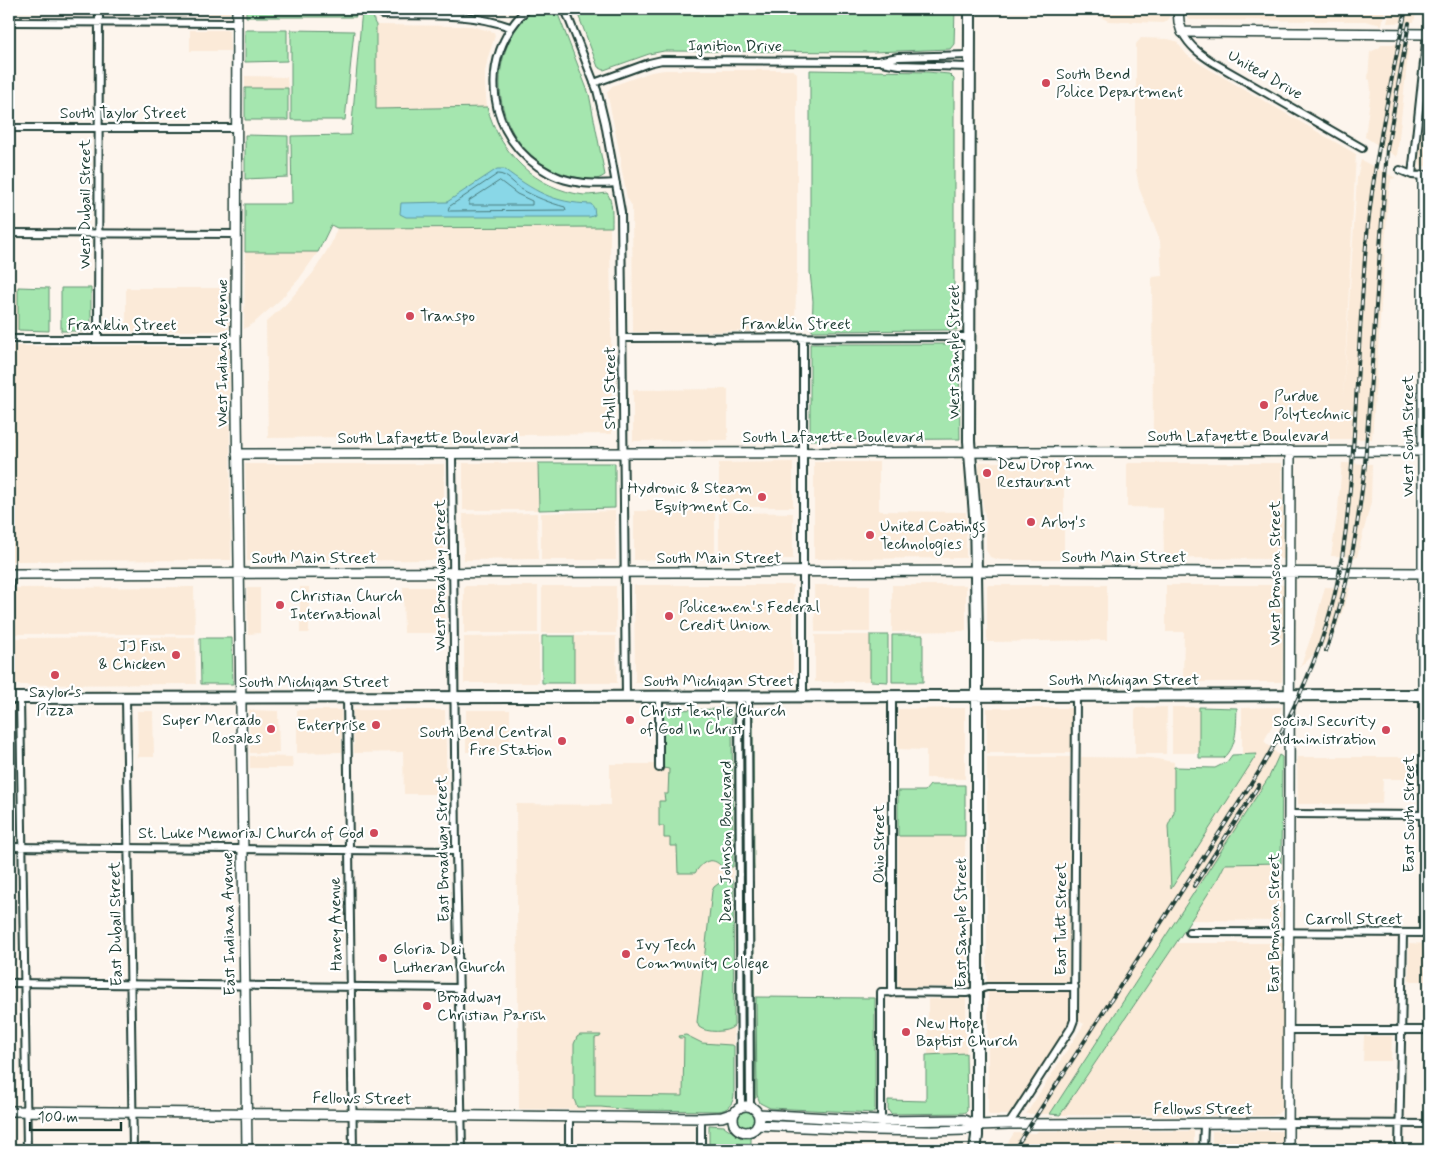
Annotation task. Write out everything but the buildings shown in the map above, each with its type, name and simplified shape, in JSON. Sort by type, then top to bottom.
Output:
[{"type":"main road","name":"West Sample Street","points":[[970,9],[969,451],[975,515],[976,695]]},
{"type":"main road","name":"South Michigan Street","points":[[13,699],[892,695],[1426,695]]},
{"type":"main road","name":"East Sample Street","points":[[976,695],[977,1150]]},
{"type":"street","name":"West Dubail Street","points":[[98,339],[100,234],[99,9]]},
{"type":"street","name":"West Indiana Avenue","points":[[237,9],[236,339],[240,698]]},
{"type":"street","points":[[527,9],[510,27],[498,55],[494,86],[497,108],[512,141],[529,158],[549,173],[581,183],[616,183]]},
{"type":"street","name":"Stull Street","points":[[565,9],[594,83],[605,123],[621,212],[626,697]]},
{"type":"street","name":"United Drive","points":[[1178,9],[1182,32],[1188,43],[1196,51],[1362,148]]},
{"type":"street","points":[[383,15],[469,16],[487,19],[510,27]]},
{"type":"street","points":[[9,22],[237,23]]},
{"type":"street","points":[[1182,32],[1428,34],[1412,175]]},
{"type":"street","name":"Ignition Drive","points":[[878,61],[898,57],[970,55]]},
{"type":"street","name":"Ignition Drive","points":[[594,83],[662,60],[878,61],[899,65],[970,67]]},
{"type":"street","name":"South Taylor Street","points":[[9,128],[236,128]]},
{"type":"street","points":[[1400,170],[1412,175],[1426,176]]},
{"type":"street","name":"West South Street","points":[[1426,176],[1426,695]]},
{"type":"street","points":[[9,233],[236,234]]},
{"type":"street","name":"Franklin Street","points":[[9,338],[236,339]]},
{"type":"street","name":"Franklin Street","points":[[623,338],[969,338]]},
{"type":"street","points":[[803,338],[803,696]]},
{"type":"street","name":"West Bronson Street","points":[[1289,696],[1290,451]]},
{"type":"street","name":"South Lafayette Boulevard","points":[[237,454],[1426,451]]},
{"type":"street","name":"West Broadway Street","points":[[452,453],[455,697]]},
{"type":"street","name":"South Main Street","points":[[9,574],[1427,573]]},
{"type":"street","points":[[9,574],[13,699],[22,847],[27,1150]]},
{"type":"street","name":"Ohio Street","points":[[892,695],[892,992]]},
{"type":"street","name":"East South Street","points":[[1426,695],[1426,933]]},
{"type":"street","name":"Dean Johnson Boulevard","points":[[742,1109],[743,696]]},
{"type":"street","name":"East Tutt Street","points":[[1009,1124],[1073,1024],[1075,987],[1076,696]]},
{"type":"street","name":"East Bronson Street","points":[[1288,1150],[1289,696]]},
{"type":"street","name":"Haney Avenue","points":[[347,697],[353,1150]]},
{"type":"street","name":"East Broadway Street","points":[[455,697],[462,1150]]},
{"type":"street","points":[[659,697],[659,768]]},
{"type":"street","name":"East Dubail Street","points":[[126,698],[133,1150]]},
{"type":"street","name":"East Indiana Avenue","points":[[240,698],[247,1150]]},
{"type":"street","points":[[1289,814],[1426,815]]},
{"type":"street","points":[[9,846],[456,851]]},
{"type":"street","name":"Carroll Street","points":[[1189,932],[1426,933]]},
{"type":"street","points":[[1400,1150],[1403,933]]},
{"type":"street","points":[[9,983],[459,988]]},
{"type":"street","points":[[881,1126],[881,992],[967,993],[987,987],[1075,987]]},
{"type":"street","points":[[1289,1030],[1429,1030]]},
{"type":"street","points":[[742,1109],[758,1114],[757,1124],[754,1129],[746,1132],[741,1131],[734,1125],[732,1118],[742,1109]]},
{"type":"street","name":"Fellows Street","points":[[9,1111],[714,1118],[742,1109]]},
{"type":"street","name":"Fellows Street","points":[[758,1114],[881,1126]]},
{"type":"street","points":[[569,1116],[569,1150]]},
{"type":"street","points":[[701,1118],[701,1150]]},
{"type":"street","name":"Fellows Street","points":[[714,1118],[734,1125]]},
{"type":"street","name":"Fellows Street","points":[[757,1124],[881,1126],[964,1120],[976,1125],[1429,1124]]},
{"type":"street","points":[[1203,1150],[1204,1124]]},
{"type":"shaded area","points":[[190,9],[230,9],[230,14],[190,14]]},
{"type":"shaded area","points":[[1087,9],[1169,9],[1169,19],[1164,23],[1108,21]]},
{"type":"shaded area","points":[[1187,9],[1385,9],[1382,25],[1365,21],[1189,20],[1187,18]]},
{"type":"shaded area","points":[[1390,9],[1417,9],[1414,22],[1387,23]]},
{"type":"shaded area","points":[[376,25],[471,26],[494,32],[495,36],[485,72],[487,107],[376,109]]},
{"type":"shaded area","points":[[190,30],[229,30],[230,51],[190,51]]},
{"type":"shaded area","points":[[1141,38],[1176,41],[1187,55],[1202,65],[1356,154],[1343,400],[1357,178],[1361,160],[1396,178],[1391,179],[1388,198],[1372,439],[1153,439],[1152,277],[1162,276],[1160,241],[1139,188],[1136,170],[1136,44]]},
{"type":"shaded area","points":[[1382,44],[1409,44],[1397,157],[1365,137],[1371,91],[1370,80],[1368,79],[1370,52],[1379,48]]},
{"type":"shaded area","points":[[665,70],[793,70],[797,73],[797,269],[793,331],[633,332],[632,206],[627,198],[607,92],[612,86],[651,72]]},
{"type":"shaded area","points":[[245,76],[287,77],[288,88],[245,88]]},
{"type":"shaded area","points":[[1422,124],[1429,124],[1429,166],[1420,166],[1419,145]]},
{"type":"shaded area","points":[[610,227],[612,434],[268,438],[266,322],[286,304],[313,273],[331,244],[337,228]]},
{"type":"shaded area","points":[[245,252],[318,252],[299,279],[281,299],[244,329]]},
{"type":"shaded area","points":[[18,287],[18,330],[9,330],[9,288]]},
{"type":"shaded area","points":[[126,288],[229,288],[229,331],[126,331]]},
{"type":"shaded area","points":[[9,346],[229,346],[231,560],[9,561]]},
{"type":"shaded area","points":[[728,389],[728,440],[633,441],[633,390]]},
{"type":"shaded area","points":[[793,462],[793,507],[719,507],[719,463]]},
{"type":"shaded area","points":[[814,462],[879,462],[879,511],[966,512],[966,558],[814,559]]},
{"type":"shaded area","points":[[979,462],[1064,462],[1064,558],[1058,560],[1000,560],[990,557],[986,550],[986,522],[979,484]]},
{"type":"shaded area","points":[[463,463],[538,463],[539,510],[463,510]]},
{"type":"shaded area","points":[[1127,463],[1282,463],[1284,559],[1164,558],[1163,508],[1127,507]]},
{"type":"shaded area","points":[[1342,463],[1372,464],[1371,502],[1357,557],[1331,556]]},
{"type":"shaded area","points":[[245,464],[444,464],[444,560],[247,561]]},
{"type":"shaded area","points":[[615,511],[616,560],[541,560],[541,513]]},
{"type":"shaded area","points":[[634,511],[715,511],[715,559],[634,560]]},
{"type":"shaded area","points":[[719,512],[793,513],[793,559],[719,559]]},
{"type":"shaded area","points":[[537,513],[538,559],[464,560],[463,514]]},
{"type":"shaded area","points":[[634,585],[793,585],[793,682],[635,683]]},
{"type":"shaded area","points":[[814,585],[870,585],[870,632],[815,632]]},
{"type":"shaded area","points":[[892,585],[966,585],[966,631],[892,632]]},
{"type":"shaded area","points":[[987,585],[1107,585],[1107,640],[987,642]]},
{"type":"shaded area","points":[[1166,585],[1284,585],[1282,682],[1183,682],[1184,632],[1166,632]]},
{"type":"shaded area","points":[[464,586],[538,586],[538,633],[464,633]]},
{"type":"shaded area","points":[[542,586],[616,586],[616,633],[542,633]]},
{"type":"shaded area","points":[[194,587],[195,634],[13,634],[13,588]]},
{"type":"shaded area","points":[[300,587],[309,587],[309,633],[300,633]]},
{"type":"shaded area","points":[[403,587],[445,587],[445,633],[404,633]]},
{"type":"shaded area","points":[[1325,587],[1350,588],[1335,633],[1300,668],[1313,631]]},
{"type":"shaded area","points":[[247,588],[260,588],[260,633],[248,634]]},
{"type":"shaded area","points":[[815,635],[870,635],[870,681],[815,682]]},
{"type":"shaded area","points":[[539,636],[539,683],[464,683],[464,637]]},
{"type":"shaded area","points":[[574,636],[616,636],[617,683],[574,683]]},
{"type":"shaded area","points":[[195,637],[196,684],[13,685],[13,638]]},
{"type":"shaded area","points":[[1167,707],[1166,754],[1135,754],[1135,708]]},
{"type":"shaded area","points":[[1172,707],[1199,707],[1199,753],[1172,753]]},
{"type":"shaded area","points":[[1282,707],[1264,741],[1279,755],[1269,777],[1050,1114],[1026,1114],[1084,1024],[1079,1021],[1081,757],[1151,758],[1174,762],[1174,812],[1168,826],[1172,888],[1257,754],[1242,754],[1242,708]]},
{"type":"shaded area","points":[[965,708],[965,779],[926,778],[926,750],[898,749],[898,709]]},
{"type":"shaded area","points":[[987,708],[1071,708],[1071,753],[987,753]]},
{"type":"shaded area","name":"Ivy Tech Community College","points":[[727,709],[732,713],[734,1096],[732,1103],[727,1109],[718,1111],[519,1109],[516,804],[610,805],[610,764],[664,764],[664,710]]},
{"type":"shaded area","points":[[249,710],[278,711],[279,753],[250,753]]},
{"type":"shaded area","points":[[297,710],[341,710],[342,752],[297,753]]},
{"type":"shaded area","points":[[353,710],[445,710],[447,794],[404,794],[403,752],[354,753]]},
{"type":"shaded area","points":[[466,710],[510,710],[510,751],[466,752]]},
{"type":"shaded area","points":[[137,711],[153,711],[154,757],[138,757]]},
{"type":"shaded area","points":[[250,756],[292,757],[293,768],[250,768]]},
{"type":"shaded area","points":[[987,757],[1070,757],[1069,983],[987,983]]},
{"type":"shaded area","points":[[1297,757],[1413,757],[1413,779],[1383,779],[1382,804],[1298,804]]},
{"type":"shaded area","points":[[898,836],[965,836],[966,987],[898,987]]},
{"type":"shaded area","points":[[1281,863],[1281,921],[1190,920],[1217,880],[1225,864]]},
{"type":"shaded area","points":[[1176,943],[1284,943],[1282,1110],[1272,1116],[1060,1115]]},
{"type":"shaded area","points":[[1409,943],[1429,944],[1429,981],[1409,981]]},
{"type":"shaded area","points":[[988,991],[1069,991],[1069,1023],[1009,1115],[989,1115],[988,1112]]},
{"type":"shaded area","points":[[966,998],[967,1111],[963,1113],[928,1114],[928,999]]},
{"type":"shaded area","points":[[1364,1036],[1392,1036],[1391,1061],[1363,1061]]},
{"type":"shaded area","points":[[1038,1131],[1194,1131],[1194,1150],[1003,1150],[1014,1133],[1036,1133]]},
{"type":"shaded area","points":[[1212,1131],[1285,1131],[1285,1150],[1212,1150]]},
{"type":"green space","points":[[246,9],[356,9],[356,17],[246,17]]},
{"type":"green space","points":[[362,9],[377,9],[374,15],[376,25],[376,109],[487,107],[493,124],[510,153],[535,177],[566,191],[584,195],[607,193],[611,204],[612,227],[337,228],[331,225],[318,252],[245,252],[245,204],[292,204],[291,136],[351,135]]},
{"type":"green space","points":[[533,9],[556,9],[589,94],[605,175],[599,178],[593,180],[583,179],[552,169],[530,153],[513,133],[503,109],[500,83],[503,57],[514,31]]},
{"type":"green space","points":[[576,9],[955,9],[954,44],[950,49],[873,52],[664,51],[649,54],[604,70],[598,67]]},
{"type":"green space","points":[[245,30],[287,30],[287,61],[245,62]]},
{"type":"green space","points":[[291,30],[354,31],[345,120],[291,120]]},
{"type":"green space","points":[[810,70],[927,72],[949,74],[954,79],[954,305],[957,330],[812,331],[813,301],[810,272]]},
{"type":"green space","points":[[245,88],[288,88],[288,120],[245,120]]},
{"type":"green space","points":[[245,135],[288,136],[288,177],[245,179]]},
{"type":"green space","points":[[18,287],[49,288],[49,331],[18,330]]},
{"type":"green space","points":[[61,288],[91,288],[91,331],[61,331]]},
{"type":"green space","points":[[810,344],[958,344],[960,439],[810,440]]},
{"type":"green space","points":[[538,463],[615,463],[615,508],[539,510]]},
{"type":"green space","points":[[870,635],[888,635],[888,682],[870,681]]},
{"type":"green space","points":[[892,635],[923,635],[923,682],[892,682]]},
{"type":"green space","points":[[542,636],[574,636],[574,683],[542,683]]},
{"type":"green space","points":[[200,638],[232,638],[233,684],[201,684]]},
{"type":"green space","points":[[1199,707],[1237,708],[1234,741],[1229,753],[1224,758],[1199,758]]},
{"type":"green space","points":[[727,709],[732,713],[733,867],[722,867],[715,861],[707,861],[695,873],[678,873],[677,846],[670,846],[670,838],[664,838],[664,826],[659,826],[659,801],[665,801],[664,794],[668,794],[669,769],[663,768],[663,710]]},
{"type":"green space","points":[[734,713],[735,713],[735,867]]},
{"type":"green space","points":[[742,713],[745,713],[745,862],[743,861]]},
{"type":"green space","points":[[753,713],[754,869],[753,858]]},
{"type":"green space","points":[[1257,754],[1171,889],[1168,826],[1174,812],[1174,767],[1215,768],[1227,762],[1232,755]]},
{"type":"green space","points":[[1279,755],[1282,757],[1281,863],[1225,864],[1217,880],[1176,943],[1060,1115],[1050,1114],[1269,777]]},
{"type":"green space","points":[[930,785],[965,785],[965,836],[898,836],[898,791],[925,791]]},
{"type":"green space","points":[[722,881],[733,881],[734,1026],[727,1030],[711,1031],[702,1029],[697,1022],[712,891]]},
{"type":"green space","points":[[753,881],[756,1098],[754,1098]]},
{"type":"green space","points":[[735,882],[737,1020],[736,1024]]},
{"type":"green space","points":[[745,887],[746,1022],[745,1023],[743,888]]},
{"type":"green space","points":[[756,997],[875,998],[875,1113],[770,1108],[760,1103],[757,1095]]},
{"type":"green space","points":[[580,1035],[601,1035],[595,1038],[595,1095],[683,1096],[684,1038],[679,1038],[678,1036],[686,1035],[702,1043],[734,1046],[734,1096],[732,1102],[727,1108],[718,1111],[577,1107],[574,1099],[574,1044]]},
{"type":"green space","points":[[966,1053],[967,1111],[963,1113],[891,1114],[888,1110],[888,1100],[926,1101],[926,1055]]},
{"type":"green space","points":[[743,1111],[749,1111],[754,1116],[752,1125],[743,1127],[738,1122],[738,1116]]},
{"type":"green space","points":[[709,1125],[724,1126],[741,1138],[751,1138],[751,1150],[709,1150]]},
{"type":"water","points":[[497,169],[504,169],[525,184],[544,194],[566,201],[591,204],[595,215],[590,217],[406,217],[400,214],[401,203],[447,202]]},
{"type":"railway","points":[[1014,1150],[1260,770],[1292,712],[1318,651],[1335,591],[1345,537],[1352,465],[1369,215],[1383,126],[1406,9]]},
{"type":"railway","points":[[1326,651],[1346,582],[1362,488],[1387,149],[1409,23]]},
{"type":"railway","points":[[1194,886],[1259,785]]},
{"type":"place","name":"South Bend Police Department","points":[[1046,83]]},
{"type":"place","name":"Transpo","points":[[410,316]]},
{"type":"place","name":"Purdue Polytechnic","points":[[1264,405]]},
{"type":"place","name":"Dew Drop Inn Restaurant","points":[[987,473]]},
{"type":"place","name":"Hydronic & Steam Equipment Co.","points":[[762,497]]},
{"type":"place","name":"Arby's","points":[[1031,522]]},
{"type":"place","name":"United Coatings Technologies","points":[[870,535]]},
{"type":"place","name":"Christian Church International","points":[[280,605]]},
{"type":"place","name":"Policemen's Federal Credit Union","points":[[669,616]]},
{"type":"place","name":"JJ Fish & Chicken","points":[[176,655]]},
{"type":"place","name":"Saylor's Pizza","points":[[55,675]]},
{"type":"place","name":"Christ Temple Church of God In Christ","points":[[630,720]]},
{"type":"place","name":"Enterprise","points":[[376,725]]},
{"type":"place","name":"Super Mercado Rosales","points":[[271,729]]},
{"type":"place","name":"Social Security Administration","points":[[1386,730]]},
{"type":"place","name":"South Bend Central Fire Station","points":[[562,741]]},
{"type":"place","name":"St. Luke Memorial Church of God","points":[[374,833]]},
{"type":"place","name":"Ivy Tech Community College","points":[[626,954]]},
{"type":"place","name":"Gloria Dei Lutheran Church","points":[[383,958]]},
{"type":"place","name":"Broadway Christian Parish","points":[[427,1006]]},
{"type":"place","name":"New Hope Baptist Church","points":[[906,1032]]}]
